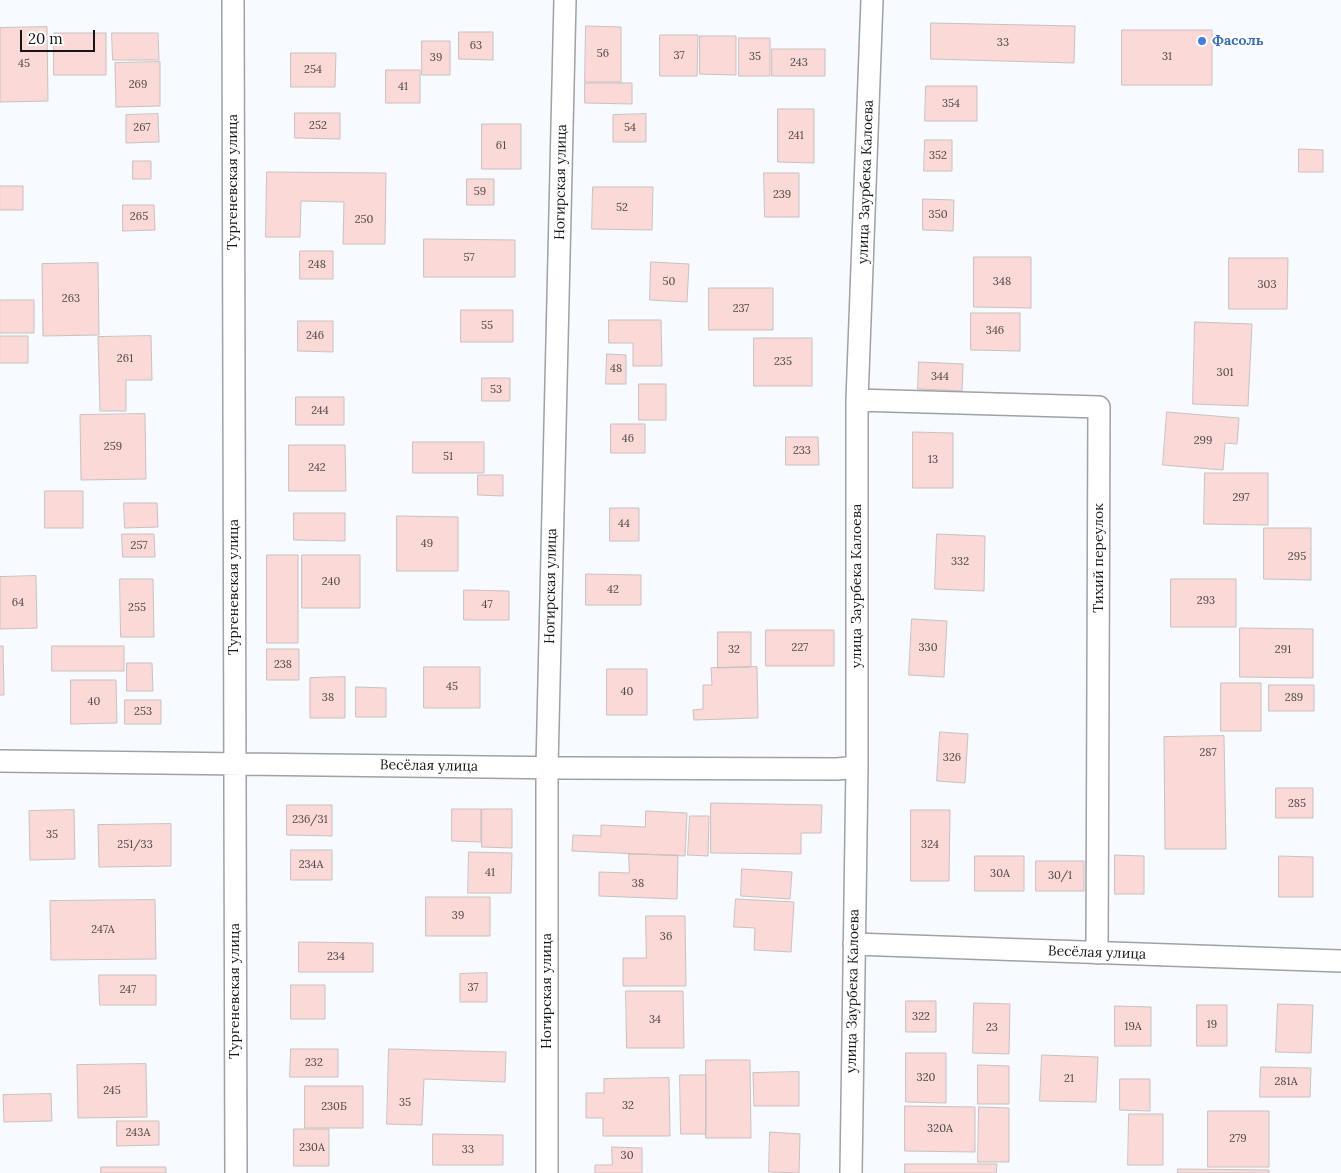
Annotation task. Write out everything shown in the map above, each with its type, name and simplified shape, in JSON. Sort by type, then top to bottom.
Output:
[{"type":"street","name":"Тургеневская улица","points":[[233,0],[236,1173]]},
{"type":"street","name":"Ногирская улица","points":[[547,1173],[547,768],[565,0]]},
{"type":"street","name":"улица Заурбека Калоева","points":[[852,1173],[857,767],[857,400],[872,0]]},
{"type":"street","name":"Тихий переулок","points":[[857,400],[1099,407],[1097,953]]},
{"type":"street","name":"Весёлая улица","points":[[0,761],[547,768],[838,769],[857,767]]},
{"type":"street","name":"Весёлая улица","points":[[854,944],[1341,961]]},
{"type":"building","points":[[931,23],[1075,26],[1074,63],[931,59]]},
{"type":"building","points":[[586,26],[621,27],[621,82],[585,82]]},
{"type":"building","points":[[47,27],[48,101],[0,102],[0,28]]},
{"type":"building","points":[[1122,30],[1212,30],[1212,85],[1122,85]]},
{"type":"building","points":[[459,32],[493,32],[493,60],[459,59]]},
{"type":"building","points":[[54,33],[106,33],[106,75],[54,75]]},
{"type":"building","points":[[112,33],[158,33],[159,60],[113,60]]},
{"type":"building","points":[[660,35],[698,35],[697,76],[660,76]]},
{"type":"building","points":[[700,36],[736,36],[736,75],[700,74]]},
{"type":"building","points":[[739,38],[770,38],[770,76],[739,76]]},
{"type":"building","points":[[422,41],[450,41],[450,75],[422,75]]},
{"type":"building","points":[[772,49],[825,49],[825,76],[772,76]]},
{"type":"building","points":[[291,53],[336,53],[335,87],[291,87]]},
{"type":"building","points":[[160,62],[160,106],[116,107],[115,63]]},
{"type":"building","points":[[386,70],[420,70],[420,103],[386,103]]},
{"type":"building","points":[[585,83],[632,83],[632,104],[585,103]]},
{"type":"building","points":[[926,86],[977,86],[977,121],[925,121]]},
{"type":"building","points":[[778,109],[814,109],[814,163],[778,162]]},
{"type":"building","points":[[295,113],[340,113],[340,139],[295,138]]},
{"type":"building","points":[[158,114],[159,142],[126,143],[126,115]]},
{"type":"building","points":[[646,114],[646,142],[613,142],[613,115]]},
{"type":"building","points":[[482,124],[521,124],[521,169],[482,169]]},
{"type":"building","points":[[925,140],[952,140],[952,171],[924,171]]},
{"type":"building","points":[[1299,149],[1323,150],[1323,172],[1299,172]]},
{"type":"building","points":[[133,161],[151,161],[151,179],[133,179]]},
{"type":"building","points":[[267,172],[386,173],[385,244],[343,244],[344,202],[301,201],[300,237],[266,237]]},
{"type":"building","points":[[764,173],[799,173],[799,217],[765,217]]},
{"type":"building","points":[[467,179],[494,179],[494,205],[467,205]]},
{"type":"building","points":[[0,186],[23,186],[23,210],[0,210]]},
{"type":"building","points":[[593,187],[653,187],[652,230],[592,229]]},
{"type":"building","points":[[923,199],[954,200],[953,231],[923,230]]},
{"type":"building","points":[[123,205],[154,205],[155,230],[123,231]]},
{"type":"building","points":[[424,239],[515,240],[515,277],[424,277]]},
{"type":"building","points":[[300,251],[333,251],[333,279],[300,279]]},
{"type":"building","points":[[974,257],[1031,257],[1031,308],[974,307]]},
{"type":"building","points":[[1229,258],[1288,258],[1287,309],[1229,309]]},
{"type":"building","points":[[651,262],[689,264],[687,302],[650,300]]},
{"type":"building","points":[[98,263],[99,335],[43,336],[42,264]]},
{"type":"building","points":[[709,288],[773,288],[773,330],[709,330]]},
{"type":"building","points":[[0,300],[34,300],[34,333],[0,333]]},
{"type":"building","points":[[461,310],[513,310],[513,342],[461,342]]},
{"type":"building","points":[[971,313],[1020,313],[1020,351],[971,350]]},
{"type":"building","points":[[609,320],[661,320],[662,366],[633,366],[633,343],[609,343]]},
{"type":"building","points":[[298,321],[333,321],[333,352],[298,351]]},
{"type":"building","points":[[1195,322],[1252,324],[1248,406],[1193,404]]},
{"type":"building","points":[[0,336],[28,336],[28,363],[0,363]]},
{"type":"building","points":[[151,336],[152,380],[126,380],[126,411],[100,411],[98,337]]},
{"type":"building","points":[[754,338],[812,338],[812,386],[754,386]]},
{"type":"building","points":[[607,354],[626,355],[626,384],[606,384]]},
{"type":"building","points":[[919,362],[963,364],[962,391],[918,389]]},
{"type":"building","points":[[482,378],[510,378],[510,401],[482,401]]},
{"type":"building","points":[[639,384],[666,384],[666,420],[639,420]]},
{"type":"building","points":[[296,397],[344,397],[344,425],[296,425]]},
{"type":"building","points":[[1167,412],[1239,418],[1237,444],[1225,443],[1223,470],[1163,465]]},
{"type":"building","points":[[145,414],[146,479],[81,480],[80,415]]},
{"type":"building","points":[[611,424],[645,424],[645,453],[611,453]]},
{"type":"building","points":[[913,432],[953,433],[953,488],[913,488]]},
{"type":"building","points":[[786,437],[818,437],[819,465],[786,465]]},
{"type":"building","points":[[413,442],[484,442],[484,473],[413,473]]},
{"type":"building","points":[[289,445],[345,445],[346,491],[289,491]]},
{"type":"building","points":[[1205,473],[1268,473],[1268,525],[1204,524]]},
{"type":"building","points":[[478,475],[503,475],[503,496],[478,495]]},
{"type":"building","points":[[45,491],[83,491],[83,528],[45,528]]},
{"type":"building","points":[[124,503],[157,503],[158,527],[125,528]]},
{"type":"building","points":[[610,508],[639,508],[639,541],[610,541]]},
{"type":"building","points":[[294,513],[345,513],[345,541],[294,540]]},
{"type":"building","points":[[397,516],[458,517],[458,571],[397,571]]},
{"type":"building","points":[[1264,528],[1311,528],[1311,580],[1264,579]]},
{"type":"building","points":[[122,534],[154,534],[155,557],[123,557]]},
{"type":"building","points":[[937,534],[985,536],[984,591],[935,589]]},
{"type":"building","points":[[267,555],[298,555],[298,643],[267,643]]},
{"type":"building","points":[[302,555],[360,555],[360,608],[302,608]]},
{"type":"building","points":[[586,574],[641,575],[641,605],[586,605]]},
{"type":"building","points":[[36,576],[37,628],[0,629],[0,577]]},
{"type":"building","points":[[120,579],[153,579],[154,637],[121,637]]},
{"type":"building","points":[[1171,579],[1236,579],[1236,627],[1171,627]]},
{"type":"building","points":[[464,590],[509,591],[509,620],[464,620]]},
{"type":"building","points":[[912,619],[947,621],[944,677],[909,675]]},
{"type":"building","points":[[1240,628],[1313,629],[1313,678],[1240,677]]},
{"type":"building","points":[[766,630],[834,630],[834,666],[766,666]]},
{"type":"building","points":[[718,632],[751,632],[751,667],[718,668]]},
{"type":"building","points":[[0,646],[3,646],[4,695],[0,695]]},
{"type":"building","points":[[52,646],[124,646],[124,671],[52,671]]},
{"type":"building","points":[[267,649],[299,649],[299,680],[267,680]]},
{"type":"building","points":[[127,663],[152,663],[153,691],[127,691]]},
{"type":"building","points":[[424,667],[480,667],[480,708],[424,708]]},
{"type":"building","points":[[757,667],[758,718],[694,720],[693,710],[703,709],[703,685],[712,685],[711,668]]},
{"type":"building","points":[[607,669],[647,669],[647,715],[607,715]]},
{"type":"building","points":[[345,677],[345,718],[310,718],[310,678]]},
{"type":"building","points":[[71,680],[116,680],[117,723],[71,724]]},
{"type":"building","points":[[1221,683],[1261,683],[1261,731],[1221,731]]},
{"type":"building","points":[[1269,685],[1314,685],[1314,711],[1269,711]]},
{"type":"building","points":[[356,687],[386,688],[386,717],[356,717]]},
{"type":"building","points":[[125,700],[161,700],[161,724],[125,724]]},
{"type":"building","points":[[940,732],[968,734],[965,783],[937,781]]},
{"type":"building","points":[[1224,736],[1226,849],[1165,849],[1164,737]]},
{"type":"building","points":[[1276,788],[1313,788],[1313,818],[1276,818]]},
{"type":"building","points":[[711,803],[822,805],[821,833],[801,833],[801,854],[711,853]]},
{"type":"building","points":[[287,805],[332,805],[332,836],[287,835]]},
{"type":"building","points":[[452,809],[481,809],[481,842],[452,841]]},
{"type":"building","points":[[482,809],[512,809],[512,848],[482,847]]},
{"type":"building","points":[[74,810],[75,859],[30,860],[29,811]]},
{"type":"building","points":[[911,810],[950,810],[949,881],[911,881]]},
{"type":"building","points":[[646,811],[687,813],[685,856],[572,851],[573,835],[601,836],[601,825],[645,827]]},
{"type":"building","points":[[690,816],[709,816],[708,856],[688,855]]},
{"type":"building","points":[[171,824],[171,866],[99,867],[98,825]]},
{"type":"building","points":[[291,850],[332,850],[332,880],[291,880]]},
{"type":"building","points":[[469,852],[512,853],[511,893],[468,893]]},
{"type":"building","points":[[629,854],[678,855],[677,899],[599,896],[599,872],[629,873]]},
{"type":"building","points":[[1115,855],[1144,856],[1144,894],[1115,894]]},
{"type":"building","points":[[975,856],[1024,856],[1024,891],[975,891]]},
{"type":"building","points":[[1279,856],[1313,857],[1313,897],[1279,897]]},
{"type":"building","points":[[1036,861],[1084,861],[1084,891],[1036,891]]},
{"type":"building","points":[[742,869],[792,872],[790,899],[741,896]]},
{"type":"building","points":[[426,897],[490,897],[490,936],[426,936]]},
{"type":"building","points":[[736,899],[794,902],[791,952],[754,950],[755,928],[734,927]]},
{"type":"building","points":[[155,900],[156,959],[51,960],[50,901]]},
{"type":"building","points":[[646,916],[685,916],[686,986],[623,986],[623,958],[646,958]]},
{"type":"building","points":[[299,942],[373,943],[373,972],[299,972]]},
{"type":"building","points":[[487,973],[487,1002],[460,1002],[460,974]]},
{"type":"building","points":[[99,975],[156,975],[156,1005],[100,1005]]},
{"type":"building","points":[[291,985],[325,985],[325,1019],[291,1019]]},
{"type":"building","points":[[626,991],[683,991],[684,1048],[627,1048]]},
{"type":"building","points":[[906,1001],[936,1001],[936,1032],[906,1032]]},
{"type":"building","points":[[974,1003],[1010,1004],[1009,1054],[973,1053]]},
{"type":"building","points":[[1278,1004],[1313,1005],[1311,1053],[1276,1052]]},
{"type":"building","points":[[1197,1005],[1227,1005],[1227,1046],[1197,1046]]},
{"type":"building","points":[[1115,1006],[1151,1007],[1151,1046],[1115,1046]]},
{"type":"building","points":[[291,1049],[338,1049],[338,1077],[290,1077]]},
{"type":"building","points":[[389,1049],[506,1052],[505,1082],[424,1079],[422,1125],[387,1124]]},
{"type":"building","points":[[906,1053],[946,1053],[946,1103],[906,1102]]},
{"type":"building","points":[[1042,1055],[1098,1057],[1096,1102],[1040,1101]]},
{"type":"building","points":[[706,1060],[750,1060],[751,1138],[706,1138]]},
{"type":"building","points":[[146,1064],[147,1117],[78,1118],[77,1065]]},
{"type":"building","points":[[978,1065],[1009,1066],[1009,1104],[978,1104]]},
{"type":"building","points":[[1261,1067],[1311,1068],[1310,1097],[1260,1097]]},
{"type":"building","points":[[799,1072],[799,1106],[754,1106],[753,1073]]},
{"type":"building","points":[[680,1075],[706,1075],[706,1134],[681,1134]]},
{"type":"building","points":[[669,1078],[670,1136],[603,1136],[603,1118],[586,1118],[586,1093],[604,1093],[604,1079]]},
{"type":"building","points":[[1120,1079],[1150,1079],[1150,1111],[1120,1110]]},
{"type":"building","points":[[305,1086],[363,1086],[363,1128],[305,1128]]},
{"type":"building","points":[[51,1094],[52,1121],[4,1122],[3,1095]]},
{"type":"building","points":[[905,1106],[975,1107],[975,1152],[905,1151]]},
{"type":"building","points":[[979,1107],[1009,1108],[1009,1162],[978,1162]]},
{"type":"building","points":[[1208,1111],[1269,1111],[1269,1167],[1208,1167]]},
{"type":"building","points":[[1129,1114],[1163,1114],[1163,1165],[1128,1165]]},
{"type":"building","points":[[117,1121],[159,1121],[159,1145],[117,1146]]},
{"type":"building","points":[[294,1129],[329,1129],[329,1166],[294,1166]]},
{"type":"building","points":[[770,1132],[800,1134],[799,1173],[769,1172]]},
{"type":"building","points":[[433,1134],[503,1135],[503,1165],[433,1165]]},
{"type":"building","points":[[612,1147],[642,1148],[642,1173],[595,1173],[595,1165],[612,1165]]},
{"type":"building","points":[[905,1164],[997,1164],[996,1173],[905,1173]]},
{"type":"building","points":[[101,1167],[166,1167],[166,1173],[101,1173]]},
{"type":"building","points":[[1178,1169],[1269,1170],[1269,1173],[1178,1173]]},
{"type":"place","name":"Фасоль","points":[[1202,41]]}]
